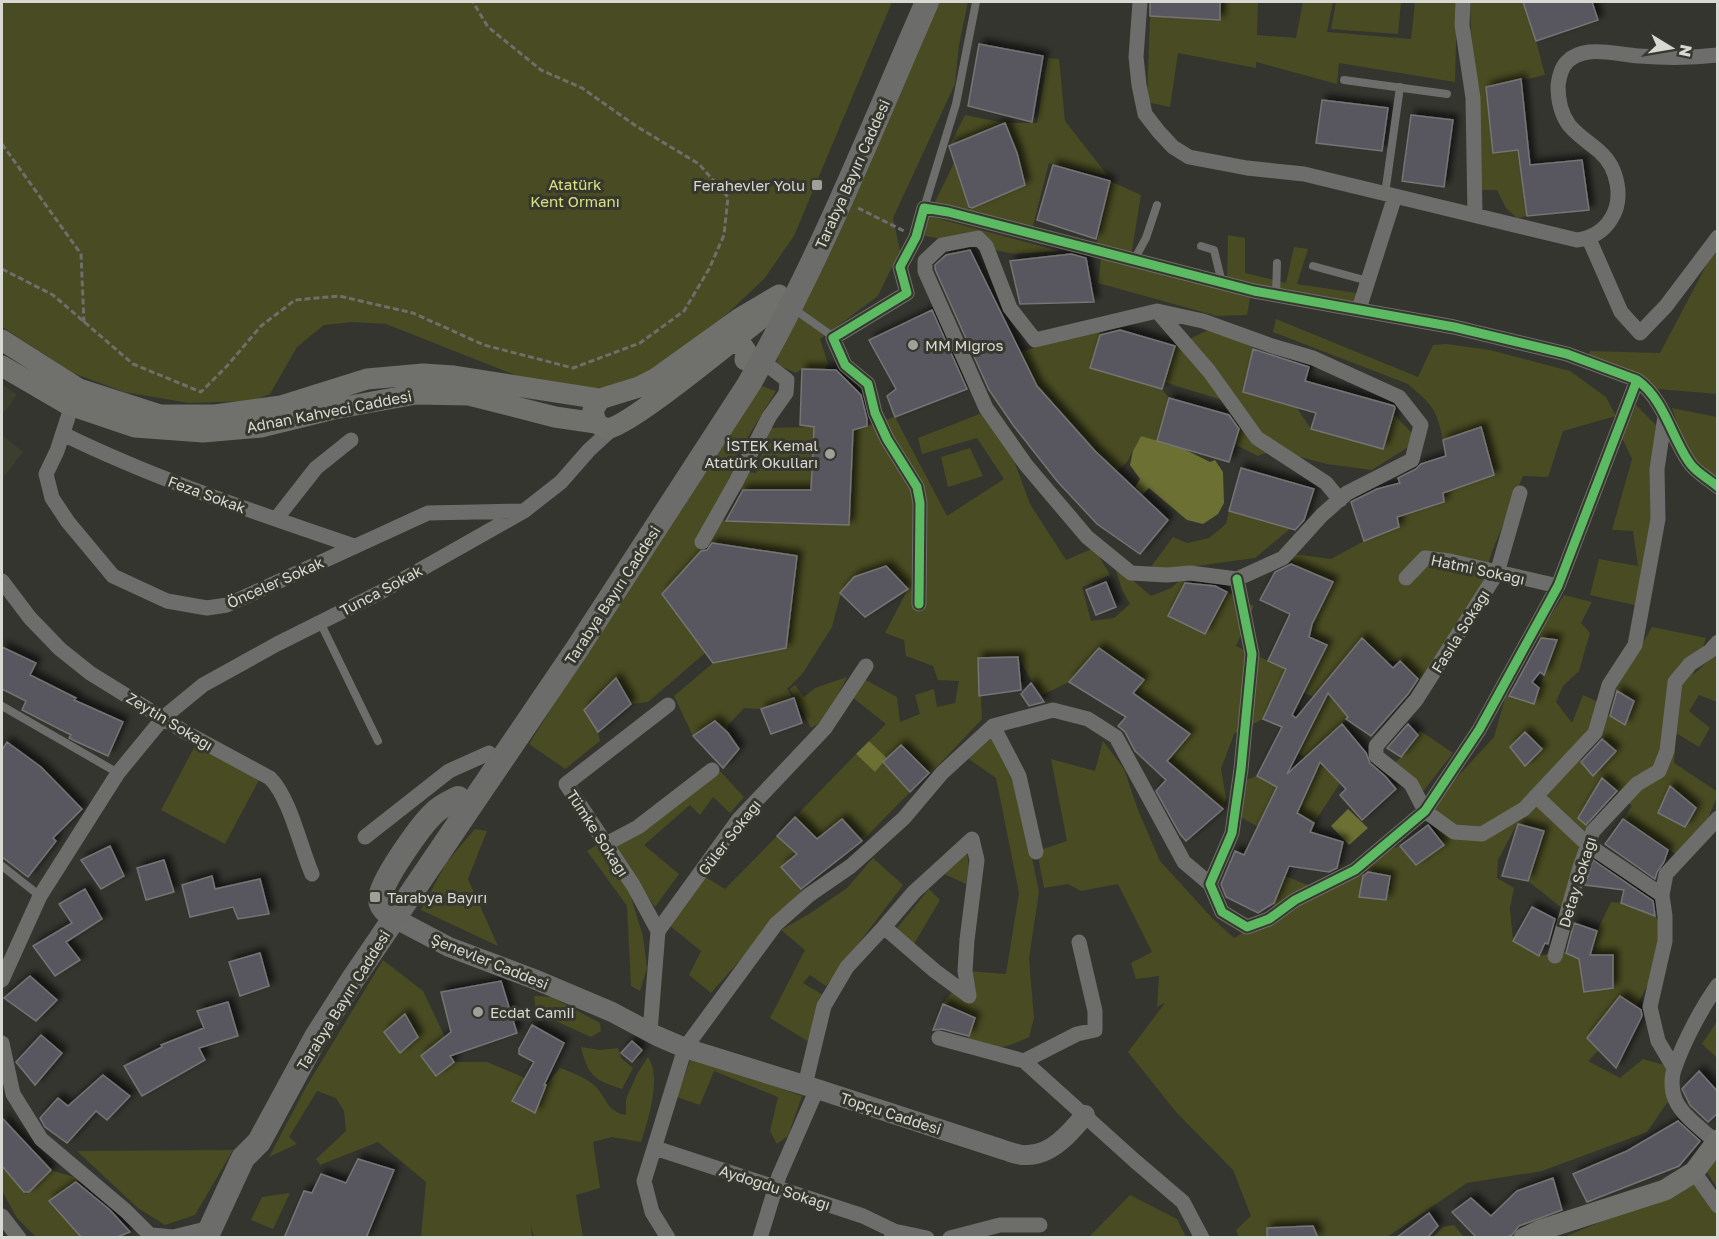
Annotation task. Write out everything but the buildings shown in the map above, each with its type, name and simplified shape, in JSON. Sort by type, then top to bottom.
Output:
[{"type":"main road","name":"Tarabya Bayırı Caddesi","points":[[783,304],[910,2]]},
{"type":"main road","name":"Tarabya Bayırı Caddesi","points":[[389,913],[380,901],[380,892],[400,859],[434,813],[458,798],[642,524],[745,355],[783,304],[840,200],[927,2]]},
{"type":"main road","points":[[607,425],[593,410],[606,398],[655,379],[740,318],[783,304]]},
{"type":"main road","name":"Adnan Kahveci Caddesi","points":[[2,340],[79,390],[160,415],[214,415],[280,406],[368,380],[423,374],[454,376],[606,398]]},
{"type":"main road","name":"Tarabya Bayırı Caddesi","points":[[208,1233],[243,1158],[259,1142],[316,1037],[367,957],[389,913],[589,630],[657,528],[745,355]]},
{"type":"main road","points":[[607,425],[648,407],[745,355]]},
{"type":"main road","name":"Adnan Kahveci Caddesi","points":[[2,366],[72,405],[135,427],[202,432],[261,427],[334,409],[416,394],[469,395],[555,417],[607,425]]},
{"type":"main road","points":[[606,398],[618,399],[624,406],[625,416],[607,425]]},
{"type":"main road","points":[[1524,1238],[1562,1223],[1665,1190],[1694,1172],[1717,1141]]},
{"type":"street","points":[[1140,2],[1137,57],[1145,114],[1173,147],[1189,157],[1209,162],[1304,174],[1577,240],[1588,239],[1600,233],[1615,213],[1618,189],[1609,163],[1602,153],[1577,134],[1561,109],[1558,94],[1562,68],[1578,54],[1591,52],[1646,57],[1718,55]]},
{"type":"street","points":[[1463,2],[1462,25],[1473,98],[1475,215]]},
{"type":"street","points":[[1359,309],[1390,195]]},
{"type":"street","points":[[919,604],[920,503],[917,487],[887,439],[874,413],[868,384],[845,365],[837,339],[907,293],[900,267],[914,241],[924,208],[948,212],[1222,283],[1454,327],[1567,354],[1637,380],[1644,386],[1665,416],[1690,464],[1718,487]]},
{"type":"street","points":[[1588,239],[1621,312],[1640,333],[1666,306],[1718,237]]},
{"type":"street","points":[[914,241],[942,245],[978,238],[986,246],[1010,308],[1035,340],[1157,311],[1203,321],[1313,358],[1400,397],[1421,425],[1412,460],[1347,493],[1322,515],[1283,558],[1237,579],[1190,573],[1167,575],[1131,573],[1087,537],[1026,465],[986,408],[925,271],[925,261],[942,245]]},
{"type":"street","points":[[1157,311],[1209,371],[1257,438],[1326,483],[1340,500]]},
{"type":"street","points":[[702,542],[769,417],[786,393],[787,380],[745,355]]},
{"type":"street","points":[[668,1238],[652,1212],[644,1181],[685,1048],[776,924],[809,895],[851,866],[904,818],[942,773],[993,726],[1053,710],[1088,719],[1116,737],[1184,862],[1210,884],[1222,912],[1247,927],[1269,919],[1295,900],[1355,870],[1425,811],[1479,730],[1558,586],[1637,380]]},
{"type":"street","name":"Önceler Sokak","points":[[72,405],[63,434],[46,474],[52,498],[68,522],[113,576],[167,601],[207,608],[227,605],[428,513],[524,511]]},
{"type":"street","points":[[1425,811],[1454,832],[1482,834],[1524,809],[1595,733],[1609,686],[1635,645],[1658,519],[1657,469],[1665,416]]},
{"type":"street","name":"Tunca Sokak","points":[[2,980],[40,896],[118,773],[164,717],[203,685],[320,622],[380,593],[524,511],[561,482],[607,425]]},
{"type":"street","name":"Feza Sokak","points":[[63,434],[104,454],[195,492],[354,546]]},
{"type":"street","points":[[276,519],[316,468],[351,440]]},
{"type":"street","name":"Fasıla Sokağı","points":[[1425,811],[1411,783],[1376,756],[1376,746],[1416,700],[1497,573],[1520,493]]},
{"type":"street","name":"Hatmi Sokağı","points":[[1406,578],[1425,558],[1450,561],[1558,586]]},
{"type":"street","points":[[1210,884],[1232,833],[1241,769],[1252,654],[1237,579]]},
{"type":"street","name":"Zeytin Sokağı","points":[[2,581],[30,618],[60,649],[90,673],[185,732],[270,778],[277,785],[283,798],[312,874]]},
{"type":"street","name":"Detay Sokağı","points":[[1556,956],[1580,867],[1593,831],[1637,784],[1659,771],[1667,751],[1675,682],[1690,664],[1710,651],[1718,642]]},
{"type":"street","name":"Güler Sokağı","points":[[658,930],[739,819],[825,728],[866,666]]},
{"type":"street","name":"Tümke Sokağı","points":[[658,930],[633,885],[566,784],[668,705]]},
{"type":"street","points":[[993,726],[1019,776],[1036,852]]},
{"type":"street","points":[[365,837],[449,771],[489,753]]},
{"type":"street","points":[[606,844],[638,827],[712,770]]},
{"type":"street","points":[[1536,796],[1588,845],[1662,895]]},
{"type":"street","points":[[1674,1068],[1658,1041],[1650,1007],[1665,941],[1662,895],[1666,874],[1718,818]]},
{"type":"street","points":[[760,1238],[775,1187],[811,1087],[824,1006],[847,967],[914,892],[972,839],[977,860],[966,950],[965,971],[969,996],[935,971],[884,927]]},
{"type":"street","name":"Şenevler Caddesi","points":[[389,913],[449,947],[612,1012],[685,1048]]},
{"type":"street","points":[[650,1032],[658,930]]},
{"type":"street","points":[[1024,1061],[1077,1034],[1095,1030],[1095,1011],[1079,942]]},
{"type":"street","points":[[1717,1141],[1677,1103],[1673,1091],[1674,1068],[1691,1031],[1718,985]]},
{"type":"street","points":[[939,1038],[1024,1061],[1134,1161],[1183,1202],[1202,1238]]},
{"type":"street","points":[[2,1043],[13,1094],[41,1139],[153,1236],[173,1237],[208,1233]]},
{"type":"street","name":"Topçu Caddesi","points":[[685,1048],[1028,1156],[1051,1148],[1071,1132],[1085,1115]]},
{"type":"street","name":"Aydoğdu Sokağı","points":[[655,1148],[863,1216],[892,1234],[927,1238]]},
{"type":"street","points":[[1694,1172],[1718,1206]]},
{"type":"street","points":[[2,1216],[19,1238]]},
{"type":"street","points":[[950,1238],[1000,1225],[1040,1225]]},
{"type":"lane","points":[[924,208],[956,104],[976,2]]},
{"type":"lane","points":[[1344,80],[1447,94]]},
{"type":"lane","points":[[1390,195],[1400,87]]},
{"type":"lane","points":[[1134,261],[1146,238],[1157,204]]},
{"type":"lane","points":[[1201,246],[1214,250],[1222,283]]},
{"type":"lane","points":[[1276,295],[1277,263]]},
{"type":"lane","points":[[1314,266],[1368,281]]},
{"type":"lane","points":[[783,304],[837,339]]},
{"type":"lane","points":[[320,622],[378,741]]},
{"type":"lane","points":[[2,706],[118,773]]},
{"type":"lane","points":[[2,866],[40,896]]},
{"type":"path","points":[[2,269],[53,295],[133,364],[201,392],[261,326],[295,300],[339,296],[413,313],[484,345],[573,368],[640,343],[684,311],[709,269],[724,235],[728,197],[699,164],[636,126],[582,88],[541,70],[488,27],[473,2]]},
{"type":"path","points":[[2,144],[81,254],[84,324]]},
{"type":"path","points":[[840,200],[914,241]]},
{"type":"shaded area","points":[[2,384],[17,395],[2,415]]},
{"type":"shaded area","points":[[2,435],[23,452],[2,479]]},
{"type":"shaded area","points":[[1141,436],[1182,448],[1210,462],[1215,460],[1223,472],[1224,503],[1218,514],[1203,524],[1187,520],[1149,488],[1143,494],[1135,487],[1140,479],[1130,465],[1133,451]]},
{"type":"shaded area","points":[[869,741],[887,758],[875,772],[856,754]]},
{"type":"shaded area","points":[[1348,809],[1368,828],[1349,845],[1331,826]]},
{"type":"green space","name":"Atatürk Kent Ormanı","points":[[2,2],[892,2],[794,236],[764,279],[714,326],[667,364],[623,385],[580,390],[528,380],[386,324],[353,322],[324,325],[297,347],[270,394],[251,401],[189,403],[124,392],[73,373],[2,327]]},
{"type":"green space","points":[[936,2],[968,2],[959,45],[955,84],[893,218],[900,250],[878,296],[820,339],[828,364],[824,369],[802,369],[796,373],[776,364],[786,330]]},
{"type":"green space","points":[[1220,2],[1258,2],[1257,35],[1296,38],[1303,2],[1333,2],[1327,32],[1411,39],[1415,2],[1457,2],[1455,82],[1339,63],[1337,84],[1256,62],[1256,68],[1178,53],[1170,107],[1147,102],[1150,16],[1219,20]]},
{"type":"green space","points":[[1336,2],[1401,2],[1398,34],[1331,29]]},
{"type":"green space","points":[[1470,2],[1523,2],[1536,41],[1545,75],[1486,88],[1493,153],[1517,150],[1527,216],[1517,218],[1506,208],[1497,190],[1477,190]]},
{"type":"green space","points":[[1048,58],[1059,59],[1065,121],[1108,176],[1049,163],[1032,230],[934,204],[954,163],[969,209],[1025,185],[1017,153],[1005,123],[1037,123]]},
{"type":"green space","points":[[965,115],[1005,123],[949,147]]},
{"type":"green space","points":[[1110,181],[1141,195],[1131,256],[1096,247]]},
{"type":"green space","points":[[925,215],[1059,251],[1014,254],[921,235]]},
{"type":"green space","points":[[1228,235],[1245,238],[1245,273],[1286,283],[1294,247],[1308,249],[1297,284],[1357,293],[1355,306],[1227,281]]},
{"type":"green space","points":[[1717,245],[1717,394],[1657,389],[1585,366],[1590,351],[1660,353]]},
{"type":"green space","points":[[1101,258],[1250,298],[1247,315],[1217,316],[1098,283]]},
{"type":"green space","points":[[1276,319],[1418,377],[1433,345],[1446,344],[1490,350],[1570,371],[1606,397],[1616,416],[1563,431],[1548,477],[1523,476],[1491,554],[1484,579],[1469,609],[1420,681],[1400,661],[1386,661],[1362,638],[1322,686],[1349,716],[1312,755],[1340,783],[1314,823],[1297,813],[1319,764],[1298,753],[1324,701],[1304,693],[1327,645],[1309,637],[1312,624],[1333,583],[1297,566],[1286,553],[1331,559],[1364,541],[1399,527],[1397,517],[1444,503],[1443,493],[1494,474],[1481,427],[1443,440],[1432,408],[1408,384],[1273,332]]},
{"type":"green space","points":[[1101,329],[1091,368],[1162,389],[1169,398],[1157,441],[1141,436],[1127,462],[1116,472],[1037,386],[1020,352]]},
{"type":"green space","points":[[1210,329],[1253,347],[1243,392],[1297,408],[1311,429],[1383,449],[1393,414],[1419,440],[1372,470],[1327,464],[1273,450],[1258,456],[1234,444],[1241,419],[1232,416],[1235,404],[1164,382],[1175,346]]},
{"type":"green space","points":[[756,384],[776,391],[728,470],[756,473],[769,428],[814,427],[811,490],[727,490],[703,548],[662,594],[705,653],[648,702],[631,704],[616,678],[585,710],[598,732],[600,741],[565,769],[529,744]]},
{"type":"green space","points":[[1636,405],[1656,425],[1654,519],[1638,606],[1590,595],[1599,559],[1638,566],[1633,531],[1612,530],[1632,459],[1622,438]]},
{"type":"green space","points":[[1672,408],[1717,417],[1717,480],[1687,455]]},
{"type":"green space","points":[[982,413],[1009,447],[1030,504],[1066,560],[1094,548],[1110,575],[1082,587],[1091,621],[1114,618],[1130,604],[1122,590],[1114,564],[1151,596],[1171,588],[1190,574],[1169,616],[1205,634],[1227,592],[1254,606],[1236,646],[1286,669],[1263,719],[1234,734],[1221,769],[1226,798],[1223,809],[1167,761],[1190,734],[1133,693],[1143,680],[1099,648],[1069,682],[1040,696],[1018,657],[979,658],[982,719],[930,774],[901,745],[887,758],[869,741],[886,724],[852,697],[864,679],[897,697],[900,722],[920,714],[915,695],[934,689],[937,707],[955,703],[959,681],[938,680],[933,666],[906,656],[904,640],[885,633],[908,589],[886,566],[854,577],[841,593],[832,627],[803,673],[787,689],[794,698],[760,709],[744,708],[728,725],[728,733],[715,721],[693,736],[674,696],[713,663],[786,647],[797,556],[709,543],[721,520],[849,525],[853,430],[895,417],[947,516],[1004,479],[977,438],[922,454],[918,438]]},
{"type":"green space","points":[[970,448],[983,476],[948,487],[941,457]]},
{"type":"green space","points":[[1229,511],[1291,528],[1255,558],[1174,569],[1150,568],[1173,537],[1187,543],[1209,538],[1226,524]]},
{"type":"green space","points":[[1564,595],[1592,602],[1581,623],[1590,633],[1579,671],[1563,686],[1556,702],[1572,723],[1583,695],[1598,702],[1578,757],[1593,776],[1616,751],[1595,733],[1605,713],[1625,725],[1634,701],[1615,690],[1652,627],[1706,638],[1693,675],[1717,652],[1717,702],[1699,695],[1689,711],[1710,728],[1699,747],[1676,733],[1674,763],[1718,792],[1701,835],[1682,858],[1623,819],[1632,806],[1602,778],[1578,818],[1589,827],[1590,858],[1584,885],[1562,908],[1528,881],[1543,831],[1517,824],[1498,860],[1497,878],[1514,888],[1510,908],[1513,941],[1539,956],[1563,951],[1579,959],[1613,987],[1613,955],[1590,955],[1597,931],[1611,902],[1621,903],[1655,916],[1671,941],[1636,1007],[1620,996],[1587,1038],[1599,1050],[1588,1061],[1620,1078],[1643,1059],[1671,1067],[1669,1100],[1647,1132],[1542,1171],[1467,1183],[1387,1237],[1318,1237],[1313,1226],[1268,1228],[1269,1237],[1239,1237],[1236,1230],[1251,1216],[1233,1170],[1176,1112],[1128,1052],[1165,1003],[1157,1007],[1159,976],[1136,979],[1131,963],[1152,952],[1118,884],[1081,891],[1068,884],[1044,888],[1037,851],[1067,841],[1051,759],[1095,771],[1103,741],[1124,769],[1138,810],[1160,861],[1212,918],[1234,938],[1268,918],[1285,876],[1321,890],[1381,852],[1400,846],[1416,865],[1444,845],[1428,809],[1494,737],[1506,695],[1534,704],[1556,640],[1537,637]],"holes":[[[1524,732],[1542,749],[1525,766],[1511,747]],[[1669,787],[1696,808],[1685,826],[1658,813]],[[1364,871],[1390,876],[1386,900],[1359,896]]]},
{"type":"green space","points":[[847,677],[825,720],[811,728],[790,689],[795,685],[804,697],[815,688]]},
{"type":"green space","points":[[996,730],[1016,779],[1039,892],[1029,958],[1034,1018],[1029,1037],[1005,1046],[983,1047],[966,1043],[974,1017],[943,1004],[967,971],[1006,974],[1019,893],[996,778],[966,757]]},
{"type":"green space","points":[[1419,730],[1453,753],[1421,794],[1391,766],[1412,745]]},
{"type":"green space","points":[[196,744],[260,778],[225,844],[161,810]]},
{"type":"green space","points":[[856,754],[875,772],[883,762],[910,792],[862,841],[842,819],[817,839],[795,817]]},
{"type":"green space","points":[[718,769],[744,797],[730,813],[713,797],[700,815],[690,805],[644,845],[679,874],[655,907],[612,845]]},
{"type":"green space","points":[[1257,776],[1277,787],[1258,827],[1232,812],[1237,783]]},
{"type":"green space","points":[[475,829],[487,831],[468,879],[498,946],[421,910],[446,863]]},
{"type":"green space","points":[[777,836],[797,854],[781,867],[802,890],[711,993],[689,975],[701,951],[670,926],[704,876],[725,889]]},
{"type":"green space","points":[[597,845],[616,870],[631,897],[643,936],[647,968],[640,991],[631,986],[627,906],[587,851]]},
{"type":"green space","points":[[967,852],[969,868],[966,884],[942,873]]},
{"type":"green space","points":[[873,858],[903,885],[826,986],[810,975],[803,983],[823,995],[809,1042],[770,1018],[805,950],[781,930],[847,888]]},
{"type":"green space","points":[[929,889],[940,900],[911,949],[893,933]]},
{"type":"green space","points":[[383,960],[423,991],[446,1039],[421,1056],[436,1076],[454,1062],[487,1062],[525,1078],[512,1101],[535,1113],[546,1085],[560,1068],[591,1083],[615,1111],[626,1115],[626,1099],[637,1074],[648,1057],[654,1076],[654,1087],[641,1142],[612,1137],[593,1142],[600,1188],[576,1195],[583,1237],[534,1237],[531,1226],[532,1237],[421,1237],[426,1182],[378,1142],[320,1165],[316,1159],[346,1131],[344,1111],[336,1098],[317,1091],[289,1137],[297,1144],[269,1157],[306,1087]]},
{"type":"green space","points":[[534,996],[552,997],[600,1023],[601,1031],[591,1037],[536,1012]]},
{"type":"green space","points":[[1717,1021],[1717,1058],[1702,1044]]},
{"type":"green space","points":[[581,1047],[600,1050],[618,1048],[621,1058],[633,1068],[622,1089],[594,1076],[586,1065]]},
{"type":"green space","points":[[692,1055],[802,1096],[788,1136],[777,1144],[770,1131],[778,1097],[714,1071],[700,1105],[677,1097]]},
{"type":"green space","points":[[233,1150],[195,1215],[165,1225],[138,1208],[77,1151]]},
{"type":"green space","points":[[1717,1155],[1717,1188],[1704,1167]]},
{"type":"green space","points":[[2,1166],[26,1194],[51,1170],[80,1179],[49,1201],[82,1237],[36,1237],[17,1218],[2,1191]]},
{"type":"green space","points":[[1694,1172],[1717,1206],[1717,1237],[1562,1238],[1610,1218]]},
{"type":"green space","points":[[290,1193],[273,1229],[251,1220],[262,1197]]},
{"type":"green space","points":[[1130,1195],[1177,1219],[1186,1237],[1089,1237]]},
{"type":"green space","points":[[1454,1225],[1464,1237],[1433,1237],[1443,1227]]},
{"type":"cycle path","points":[[919,604],[920,503],[917,487],[887,439],[875,413],[868,384],[845,365],[833,338],[907,293],[900,267],[916,237],[924,208],[948,212],[1254,291],[1454,327],[1567,354],[1637,380],[1661,407],[1692,466],[1718,487]]},
{"type":"cycle path","points":[[1237,579],[1252,654],[1241,769],[1232,833],[1210,884],[1222,912],[1247,927],[1269,919],[1295,900],[1355,870],[1425,811],[1479,730],[1558,586],[1637,380]]},
{"type":"place","name":"Ferahevler Yolu","points":[[817,185]]},
{"type":"place","name":"MM Migros","points":[[913,345]]},
{"type":"place","name":"İSTEK Kemal Atatürk Okulları","points":[[830,454]]},
{"type":"place","name":"Tarabya Bayırı","points":[[375,897]]},
{"type":"place","name":"Ecdat Camii","points":[[478,1012]]}]
